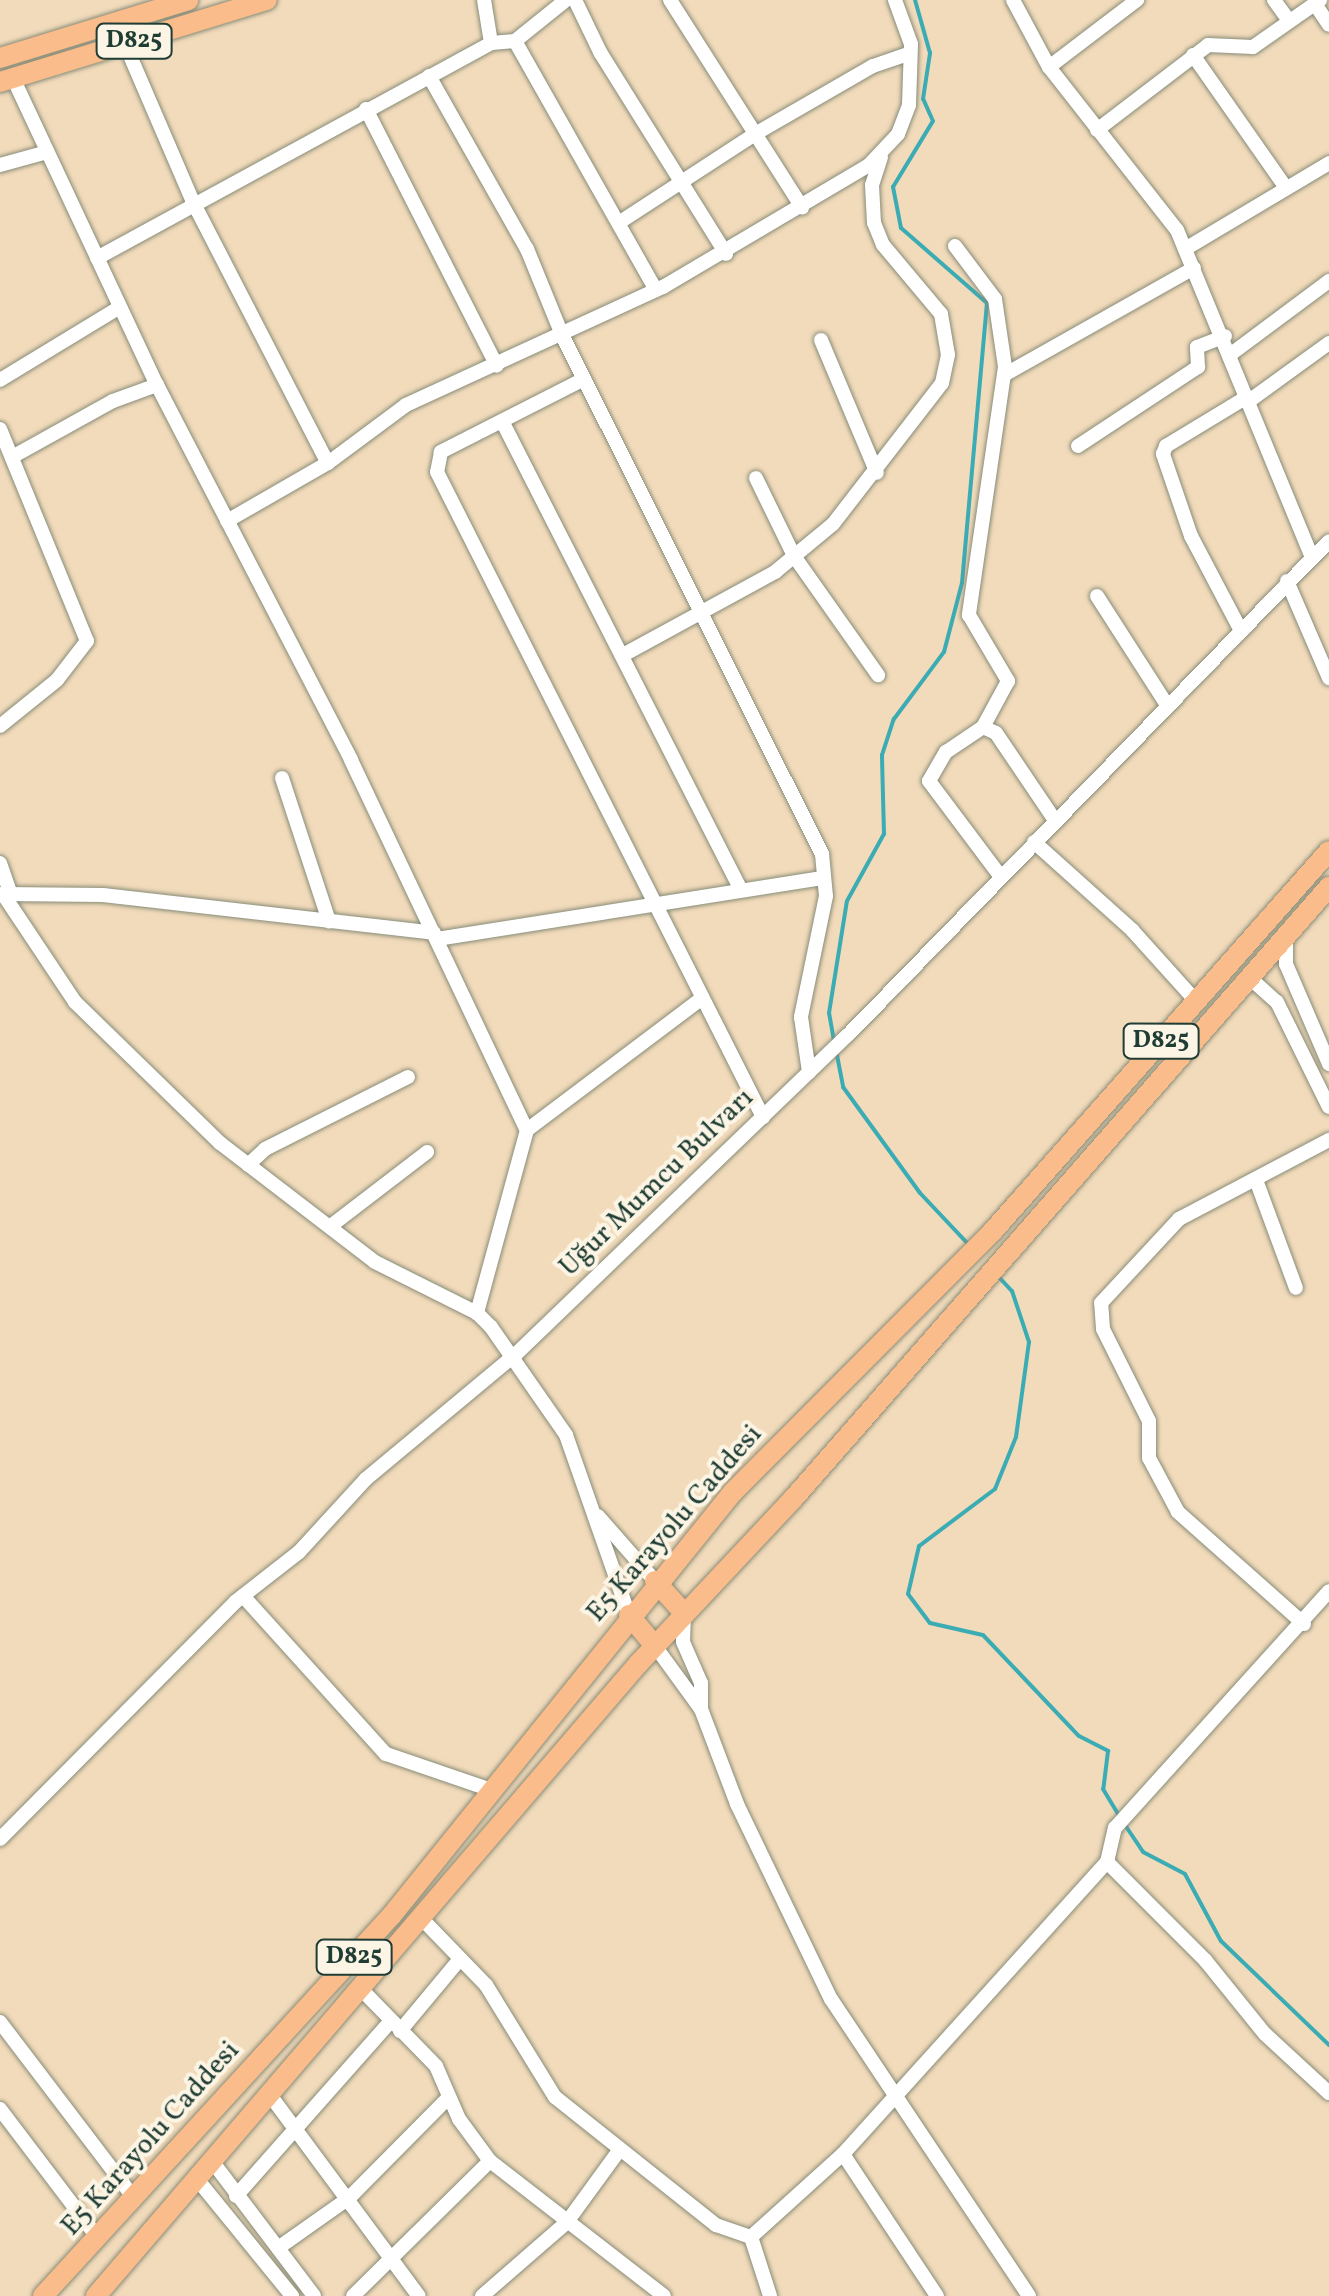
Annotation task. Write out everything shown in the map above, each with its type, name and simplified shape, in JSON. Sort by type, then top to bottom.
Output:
[{"type":"highway","name":"D825","points":[[0,58],[187,0]]},
{"type":"highway","name":"D825","points":[[6,80],[267,0]]},
{"type":"highway","name":"E5 Karayolu Caddesi","points":[[43,2296],[392,1915],[494,1791],[656,1581],[732,1492],[993,1231],[1329,850]]},
{"type":"highway","name":"D825","points":[[96,2296],[655,1646],[1015,1249],[1329,887]]},
{"type":"highway","points":[[656,1581],[684,1613]]},
{"type":"highway","points":[[629,1615],[655,1646]]},
{"type":"street","points":[[484,0],[491,43]]},
{"type":"street","points":[[97,258],[193,202],[491,43],[515,41],[566,0]]},
{"type":"street","points":[[576,0],[600,52],[726,254]]},
{"type":"street","points":[[672,0],[802,207]]},
{"type":"street","points":[[623,655],[702,614],[794,556],[877,473],[942,383],[948,355],[941,314],[883,245],[874,223],[872,185],[882,153],[909,105],[910,53],[894,0]]},
{"type":"street","points":[[1048,67],[1137,0]]},
{"type":"street","points":[[1274,0],[1289,22]]},
{"type":"street","points":[[1010,1],[1048,67],[1185,249],[1225,336],[1312,558]]},
{"type":"street","points":[[1098,130],[1208,45],[1253,47],[1318,2],[1329,25]]},
{"type":"street","points":[[515,41],[656,290]]},
{"type":"street","points":[[125,44],[193,202],[328,463]]},
{"type":"street","points":[[620,222],[755,134],[873,66],[910,53]]},
{"type":"street","points":[[1194,55],[1286,188]]},
{"type":"street","points":[[429,76],[527,249],[584,379],[795,793],[822,854],[826,896],[801,1017],[809,1072]]},
{"type":"street","points":[[6,80],[47,152],[157,386],[435,936],[528,1130]]},
{"type":"street","points":[[366,110],[497,366]]},
{"type":"street","points":[[0,165],[47,152]]},
{"type":"street","points":[[227,520],[328,463],[406,405],[564,337],[726,254],[882,153]]},
{"type":"street","points":[[1185,249],[1329,163]]},
{"type":"street","points":[[956,246],[995,299],[1004,375],[969,615],[1008,681],[983,726],[946,752],[928,781],[1001,877]]},
{"type":"street","points":[[1004,375],[1194,268]]},
{"type":"street","points":[[1231,354],[1329,280]]},
{"type":"street","points":[[0,380],[120,307]]},
{"type":"street","points":[[1078,446],[1198,367],[1197,347],[1225,336]]},
{"type":"street","points":[[821,340],[877,473]]},
{"type":"street","points":[[1239,627],[1191,536],[1163,454],[1166,446],[1248,399],[1329,343]]},
{"type":"street","points":[[584,379],[441,452],[437,472],[763,1117]]},
{"type":"street","points":[[12,457],[113,401],[157,386]]},
{"type":"street","points":[[502,421],[741,890]]},
{"type":"street","points":[[0,428],[87,641],[57,680],[0,726]]},
{"type":"street","points":[[756,478],[794,556],[878,675]]},
{"type":"street","name":"Uğur Mumcu Bulvarı","points":[[0,1840],[242,1596],[299,1552],[378,1468],[512,1357],[848,1035],[1239,627],[1329,541]]},
{"type":"street","points":[[1287,581],[1329,678]]},
{"type":"street","points":[[1097,596],[1168,705]]},
{"type":"street","points":[[983,726],[996,733],[1056,822]]},
{"type":"street","points":[[282,778],[330,921]]},
{"type":"street","points":[[1034,842],[1132,930],[1196,1002]]},
{"type":"street","points":[[0,863],[5,894],[75,1002],[248,1165],[376,1262],[477,1313],[566,1436],[629,1615]]},
{"type":"street","points":[[5,894],[103,895],[435,936],[822,878]]},
{"type":"street","points":[[1286,936],[1286,964],[1329,1064]]},
{"type":"street","points":[[1250,978],[1276,1002],[1329,1106]]},
{"type":"street","points":[[477,1313],[528,1130],[701,999]]},
{"type":"street","points":[[248,1165],[265,1148],[408,1077]]},
{"type":"street","points":[[1304,1624],[1178,1512],[1149,1458],[1149,1421],[1103,1329],[1101,1303],[1155,1239],[1179,1218],[1329,1140]]},
{"type":"street","points":[[332,1225],[427,1152]]},
{"type":"street","points":[[1256,1180],[1296,1288]]},
{"type":"street","points":[[584,1489],[603,1524],[656,1581]]},
{"type":"street","points":[[751,2238],[843,2154],[1107,1862],[1115,1828],[1304,1624],[1329,1590]]},
{"type":"street","points":[[242,1596],[386,1754],[494,1791]]},
{"type":"street","points":[[684,1613],[683,1642],[701,1682],[701,1709]]},
{"type":"street","points":[[655,1646],[701,1709],[798,1937],[894,2094],[1029,2296]]},
{"type":"street","points":[[1107,1862],[1205,1960],[1265,2034],[1329,2093]]},
{"type":"street","points":[[422,1919],[486,1986],[554,2096],[618,2152],[716,2225],[751,2238]]},
{"type":"street","points":[[236,2196],[460,1959]]},
{"type":"street","points":[[362,1990],[436,2066],[449,2097],[490,2161],[664,2296]]},
{"type":"street","points":[[0,2022],[136,2198]]},
{"type":"street","points":[[270,2094],[419,2296]]},
{"type":"street","points":[[278,2248],[349,2198],[449,2097]]},
{"type":"street","points":[[0,2109],[98,2238]]},
{"type":"street","points":[[482,2296],[568,2222],[618,2152]]},
{"type":"street","points":[[843,2154],[937,2296]]},
{"type":"street","points":[[212,2161],[314,2296]]},
{"type":"street","points":[[354,2296],[490,2161]]},
{"type":"street","points":[[197,2179],[292,2296]]},
{"type":"street","points":[[751,2238],[770,2296]]},
{"type":"waterway","points":[[834,1041],[829,1013],[847,901],[884,834],[882,755],[894,719],[944,652],[962,583],[987,303],[901,228],[893,187],[933,121],[923,99],[930,53],[915,0]]},
{"type":"waterway","points":[[836,1050],[843,1087],[920,1193],[969,1245]]},
{"type":"waterway","points":[[996,1274],[1012,1291],[1029,1342],[1016,1437],[995,1489],[919,1546],[908,1594],[930,1623],[983,1635],[1079,1736],[1108,1751],[1103,1789],[1120,1817]]},
{"type":"waterway","points":[[1125,1825],[1143,1852],[1185,1874],[1221,1941],[1329,2045]]}]
